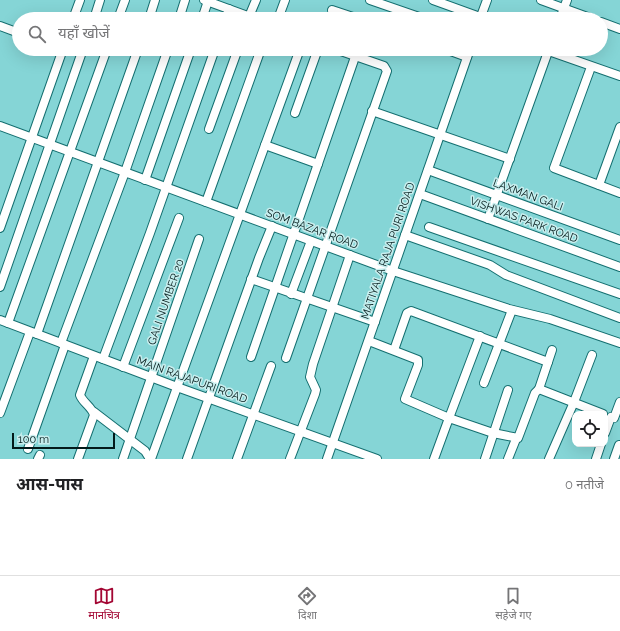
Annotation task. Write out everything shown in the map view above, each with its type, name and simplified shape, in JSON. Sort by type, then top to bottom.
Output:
[{"type":"street","points":[[76,12],[80,0]]},
{"type":"street","points":[[96,12],[100,0]]},
{"type":"street","points":[[121,12],[125,0]]},
{"type":"street","points":[[151,12],[155,0]]},
{"type":"street","points":[[181,12],[185,0]]},
{"type":"street","points":[[253,12],[256,0]]},
{"type":"street","points":[[281,12],[285,0]]},
{"type":"street","points":[[370,0],[405,12]]},
{"type":"street","points":[[433,0],[464,12]]},
{"type":"street","points":[[482,12],[487,0]]},
{"type":"street","points":[[541,0],[565,4],[580,12]]},
{"type":"street","points":[[204,12],[206,1],[236,12]]},
{"type":"street","points":[[332,10],[338,12]]},
{"type":"street","points":[[608,25],[620,29]]},
{"type":"street","points":[[0,26],[12,30]]},
{"type":"street","points":[[0,228],[61,56]]},
{"type":"street","points":[[0,287],[81,56]]},
{"type":"street","points":[[2,322],[71,152],[105,56]]},
{"type":"street","points":[[0,412],[33,333],[98,162],[136,56]]},
{"type":"street","points":[[28,449],[63,344],[166,56]]},
{"type":"street","points":[[145,180],[189,56]]},
{"type":"street","points":[[103,359],[213,56]]},
{"type":"street","points":[[209,129],[235,56]]},
{"type":"street","points":[[206,202],[258,56]]},
{"type":"street","points":[[150,459],[297,56]]},
{"type":"street","points":[[295,113],[315,56]]},
{"type":"street","name":"MATIYALA RAJA PURI ROAD","points":[[327,459],[467,56]]},
{"type":"street","points":[[488,219],[545,56]]},
{"type":"street","points":[[563,56],[620,76]]},
{"type":"street","points":[[251,357],[355,57],[386,68],[386,71],[286,358]]},
{"type":"street","points":[[591,67],[554,168],[620,193]]},
{"type":"street","points":[[372,111],[510,159]]},
{"type":"street","name":"SOM BAZAR ROAD","points":[[0,126],[350,255],[512,310],[550,319],[620,343]]},
{"type":"street","points":[[599,185],[620,127]]},
{"type":"street","points":[[265,145],[318,164]]},
{"type":"street","name":"LAXMAN GALI","points":[[428,170],[620,240]]},
{"type":"street","name":"VISHWAS PARK ROAD","points":[[420,194],[620,268]]},
{"type":"street","points":[[123,367],[179,218]]},
{"type":"street","points":[[187,459],[251,279],[272,226]]},
{"type":"street","points":[[429,227],[620,294]]},
{"type":"street","points":[[405,235],[490,264],[506,276],[620,318]]},
{"type":"street","name":"GALI NUMBER 20","points":[[123,459],[199,239]]},
{"type":"street","points":[[291,294],[311,241]]},
{"type":"street","points":[[290,459],[315,394],[316,390],[310,377],[313,364],[350,255]]},
{"type":"street","points":[[251,279],[306,300],[375,322]]},
{"type":"street","points":[[484,383],[512,310]]},
{"type":"street","points":[[394,350],[409,311],[548,362]]},
{"type":"street","name":"MAIN RAJAPURI ROAD","points":[[2,322],[377,459]]},
{"type":"street","points":[[434,459],[480,336]]},
{"type":"street","points":[[369,341],[416,358],[419,361],[405,398],[406,401],[449,418],[494,433],[516,438]]},
{"type":"street","points":[[508,459],[516,438],[519,437],[535,392],[539,389],[552,350]]},
{"type":"street","points":[[549,459],[574,402],[592,354]]},
{"type":"street","points":[[94,356],[80,395],[82,399],[94,412],[145,451],[150,459]]},
{"type":"street","points":[[237,459],[271,366]]},
{"type":"street","points":[[539,389],[610,417],[620,402]]},
{"type":"street","points":[[485,459],[508,390]]},
{"type":"street","points":[[78,459],[94,412]]},
{"type":"street","points":[[614,459],[619,445]]},
{"type":"street","points":[[596,459],[600,447]]}]
